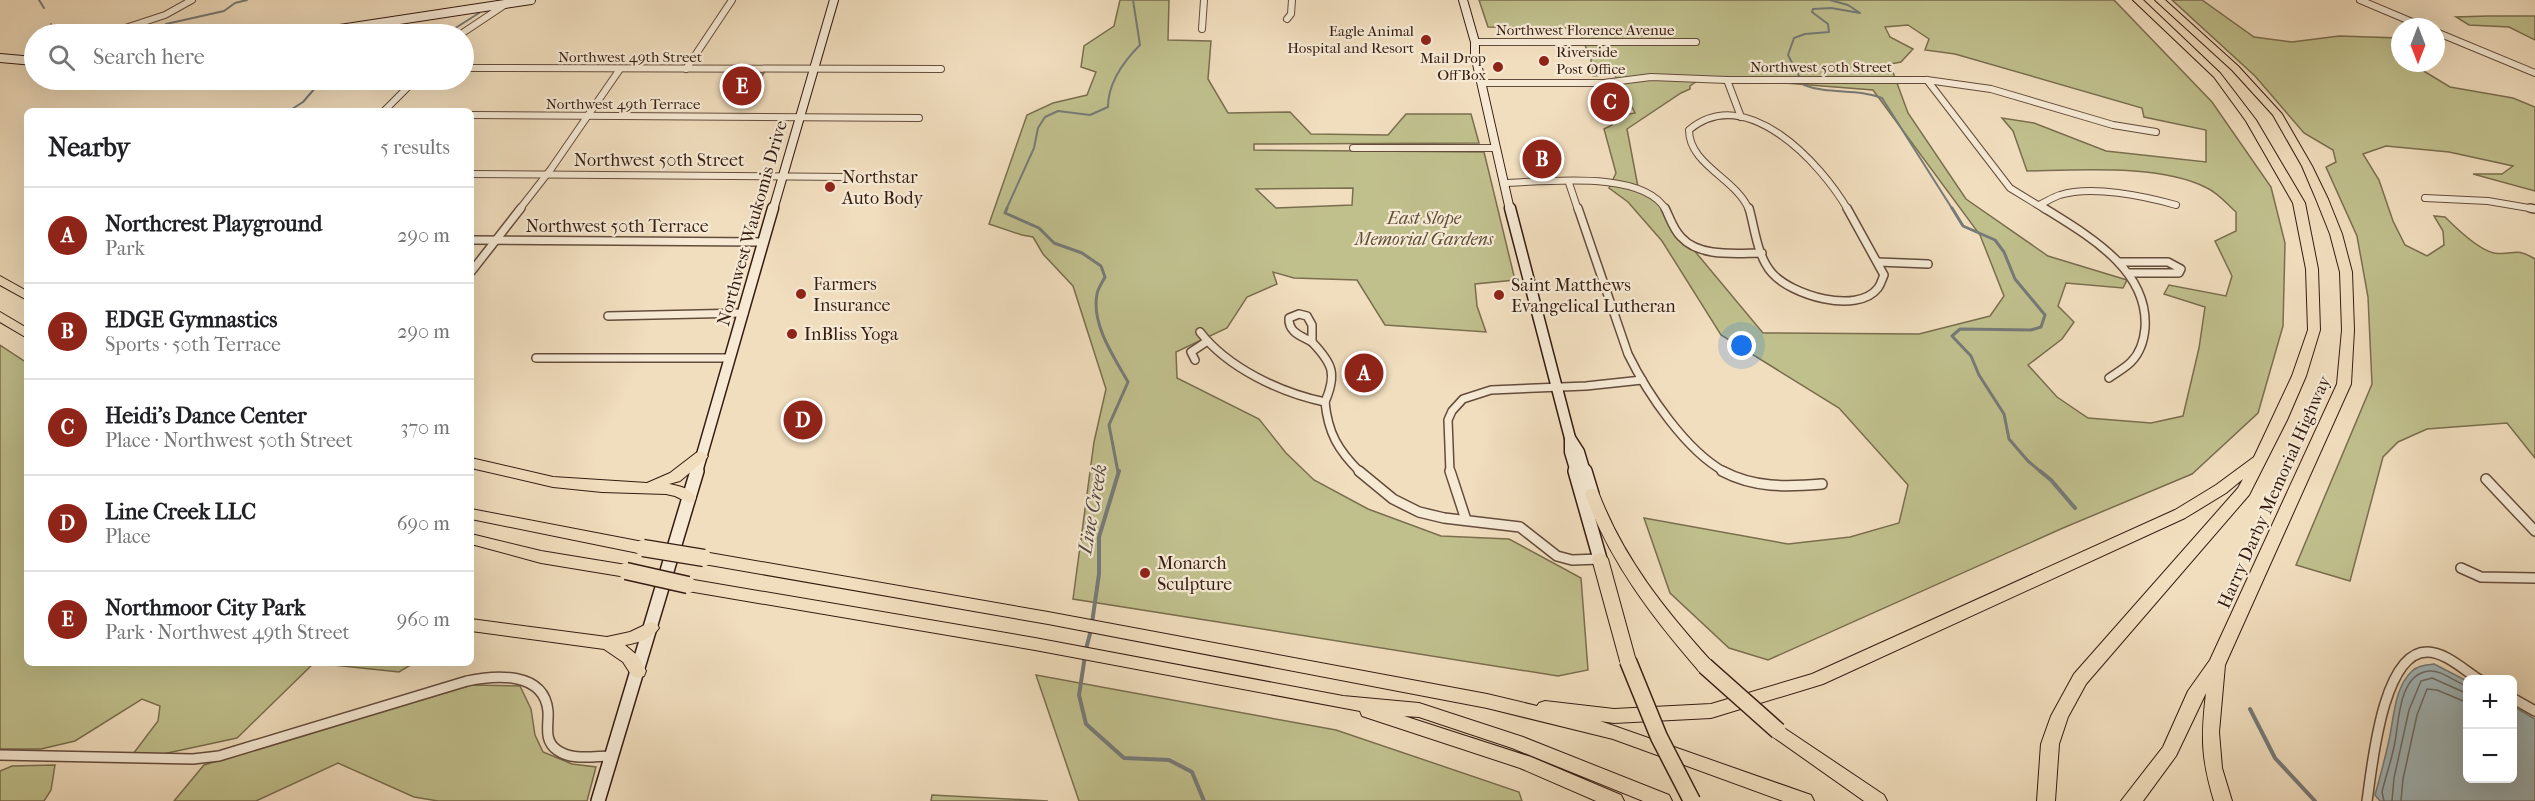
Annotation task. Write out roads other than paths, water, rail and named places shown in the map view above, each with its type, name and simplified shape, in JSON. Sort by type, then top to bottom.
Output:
[{"type":"highway","name":"Harry Darby Memorial Highway","points":[[2046,801],[2050,744],[2060,716],[2080,679],[2244,491],[2284,411],[2314,330],[2313,269],[2299,203],[2250,120],[2223,83],[2198,56],[2138,0]]},
{"type":"highway","name":"Harry Darby Memorial Highway","points":[[2160,0],[2235,68],[2277,114],[2307,166],[2322,199],[2336,234],[2346,272],[2348,330],[2344,384],[2217,664]]},
{"type":"highway","points":[[0,279],[24,294]]},
{"type":"highway","points":[[0,316],[24,332]]},
{"type":"highway","points":[[642,487],[655,485],[675,477],[701,456]]},
{"type":"highway","points":[[474,515],[644,548],[1048,618],[1487,700],[1614,716],[1711,711],[1817,679],[2180,514],[2221,489],[2259,459]]},
{"type":"highway","points":[[474,464],[553,482],[679,491],[689,498]]},
{"type":"highway","points":[[1593,494],[1618,550],[1640,588],[1705,666],[1778,731],[1878,801]]},
{"type":"highway","points":[[474,540],[541,557],[688,585],[1035,644],[1343,703],[1419,710],[1517,742],[1663,801]]},
{"type":"highway","points":[[1600,560],[1628,661],[1659,737],[1692,801]]},
{"type":"highway","points":[[474,626],[607,643],[634,638],[651,628]]},
{"type":"highway","points":[[607,643],[625,652],[638,671]]},
{"type":"highway","points":[[2130,801],[2170,751],[2194,696],[2217,664]]},
{"type":"highway","points":[[2217,664],[2210,732],[2213,768],[2223,801]]},
{"type":"highway","points":[[1487,700],[1614,732],[1805,801]]},
{"type":"highway","points":[[1343,703],[1525,762],[1616,801]]},
{"type":"main road","points":[[374,24],[531,0]]},
{"type":"main road","name":"Northwest Waukomis Drive","points":[[598,801],[744,313],[762,242],[784,176],[834,0]]},
{"type":"main road","points":[[1462,0],[1475,42],[1481,83],[1503,183],[1570,438],[1570,452],[1600,560]]},
{"type":"main road","points":[[0,58],[24,60]]},
{"type":"main road","points":[[1570,438],[1579,452],[1593,494]]},
{"type":"street","points":[[139,24],[171,12],[192,0]]},
{"type":"street","points":[[686,69],[732,0]]},
{"type":"street","points":[[1202,29],[1204,0]]},
{"type":"street","points":[[1287,19],[1291,14],[1292,0]]},
{"type":"street","points":[[2360,0],[2403,18]]},
{"type":"street","points":[[474,26],[507,4]]},
{"type":"street","points":[[2445,36],[2535,74]]},
{"type":"street","name":"Northwest Florence Avenue","points":[[1475,42],[1696,42]]},
{"type":"street","name":"Northwest 49th Street","points":[[474,68],[941,69]]},
{"type":"street","points":[[474,268],[546,175],[620,69]]},
{"type":"street","name":"Northwest 50th Street","points":[[1481,83],[1604,83],[1651,77],[1727,80],[1927,80],[1990,89],[2113,125],[2156,132]]},
{"type":"street","points":[[1727,80],[1741,117]]},
{"type":"street","points":[[1927,80],[2004,182],[2083,232],[2119,262],[2128,273],[2143,302],[2146,330],[2137,354],[2109,378]]},
{"type":"street","points":[[387,108],[405,90]]},
{"type":"street","name":"Northwest 49th Terrace","points":[[474,115],[919,118]]},
{"type":"street","points":[[1721,116],[1741,117],[1771,127],[1821,169],[1835,187],[1884,275],[1877,291],[1860,298],[1835,300],[1808,296],[1793,290],[1771,272],[1754,231],[1752,213],[1744,198],[1693,149],[1687,136],[1691,126],[1698,121],[1721,116]]},
{"type":"street","points":[[1353,148],[1496,148]]},
{"type":"street","name":"Northwest 50th Street","points":[[474,174],[847,177]]},
{"type":"street","points":[[1503,183],[1627,184],[1650,192],[1664,204],[1680,236],[1698,248],[1724,253],[1762,253]]},
{"type":"street","points":[[1569,183],[1620,334],[1641,380],[1695,451],[1720,471],[1736,478],[1771,487],[1822,484]]},
{"type":"street","points":[[2039,205],[2061,195],[2081,193],[2158,199],[2176,205]]},
{"type":"street","points":[[2425,198],[2488,201],[2535,209]]},
{"type":"street","name":"Northwest 50th Terrace","points":[[474,240],[762,242]]},
{"type":"street","points":[[1878,262],[1928,264]]},
{"type":"street","points":[[2119,262],[2168,262],[2181,269],[2178,273],[2128,273]]},
{"type":"street","points":[[608,316],[744,313]]},
{"type":"street","points":[[1200,332],[1206,342],[1282,390],[1299,397],[1325,402]]},
{"type":"street","points":[[1195,360],[1191,352],[1206,342]]},
{"type":"street","points":[[1312,342],[1327,357],[1333,370],[1331,388],[1325,402],[1328,427],[1337,444],[1389,498],[1419,513],[1520,527],[1532,533],[1555,555],[1564,559],[1600,560]]},
{"type":"street","points":[[536,358],[730,358]]},
{"type":"street","points":[[1466,520],[1450,471],[1448,420],[1452,411],[1463,399],[1491,390],[1594,386],[1641,380]]},
{"type":"street","points":[[2486,478],[2535,531]]},
{"type":"street","points":[[2461,568],[2481,577],[2535,578]]},
{"type":"street","points":[[2367,801],[2386,696],[2395,674],[2405,659],[2420,652],[2426,652],[2471,675]]},
{"type":"street","points":[[0,755],[194,759],[219,756],[467,681],[505,676],[528,682],[543,695],[548,707],[547,735],[558,751],[572,756],[612,756]]},
{"type":"street","points":[[2517,701],[2535,711]]},
{"type":"water","points":[[2434,664],[2463,679],[2463,783],[2517,783],[2517,708],[2535,719],[2535,801],[2380,801],[2375,795],[2398,695],[2406,678],[2414,669]]},
{"type":"waterway","points":[[39,0],[44,8]]},
{"type":"waterway","points":[[166,24],[224,11],[235,3],[247,0]]},
{"type":"waterway","name":"Line Creek","points":[[1006,210],[1034,148],[1038,128],[1045,117],[1058,111],[1090,115],[1108,107],[1111,90],[1118,73],[1140,45],[1133,0]]},
{"type":"waterway","points":[[1799,76],[1788,55],[1794,38],[1805,34],[1829,32],[1828,24],[1812,12],[1813,9],[1831,8],[1860,13],[1848,5],[1830,0]]},
{"type":"waterway","points":[[462,24],[479,13]]},
{"type":"waterway","points":[[1804,85],[1823,90],[1863,93],[1882,98],[1953,210]]},
{"type":"waterway","points":[[294,108],[303,102],[313,90]]},
{"type":"waterway","name":"Line Creek","points":[[1007,208],[1005,213],[1039,228],[1054,243],[1082,253],[1101,266],[1105,277],[1097,294],[1097,317],[1110,351],[1128,382],[1109,425],[1118,472]]},
{"type":"waterway","points":[[1952,208],[1963,226],[1995,240],[2004,252],[2015,279],[2045,315],[2041,327],[2031,330],[1960,329],[1952,336],[1971,356],[1979,375],[2004,414],[2009,439],[2041,472]]},
{"type":"waterway","name":"Line Creek","points":[[1092,623],[1099,574],[1099,537],[1119,471]]},
{"type":"waterway","points":[[2040,471],[2051,480],[2075,508]]},
{"type":"waterway","name":"Line Creek","points":[[1086,649],[1091,630]]},
{"type":"waterway","name":"Line Creek","points":[[1085,656],[1079,695],[1086,724],[1124,758],[1169,760],[1192,772],[1204,801]]},
{"type":"waterway","points":[[2250,709],[2275,758],[2315,801]]},
{"type":"place","name":"Eagle Animal Hospital and Resort","points":[[1426,40]]},
{"type":"place","name":"Riverside Post Office","points":[[1544,61]]},
{"type":"place","name":"Mail Drop Off Box","points":[[1498,67]]},
{"type":"place","name":"Northmoor City Park","points":[[742,86]]},
{"type":"place","name":"Heidi's Dance Center","points":[[1610,102]]},
{"type":"place","name":"EDGE Gymnastics","points":[[1542,159]]},
{"type":"place","name":"Northstar Auto Body","points":[[830,187]]},
{"type":"place","name":"Farmers Insurance","points":[[801,294]]},
{"type":"place","name":"Saint Matthews Evangelical Lutheran","points":[[1499,295]]},
{"type":"place","name":"InBliss Yoga","points":[[792,334]]},
{"type":"place","name":"Northcrest Playground","points":[[1364,373]]},
{"type":"place","name":"Line Creek LLC","points":[[803,420]]},
{"type":"place","name":"Monarch Sculpture","points":[[1145,573]]},
{"type":"park label","name":"East Slope Memorial Gardens","points":[[1424,228]]}]
